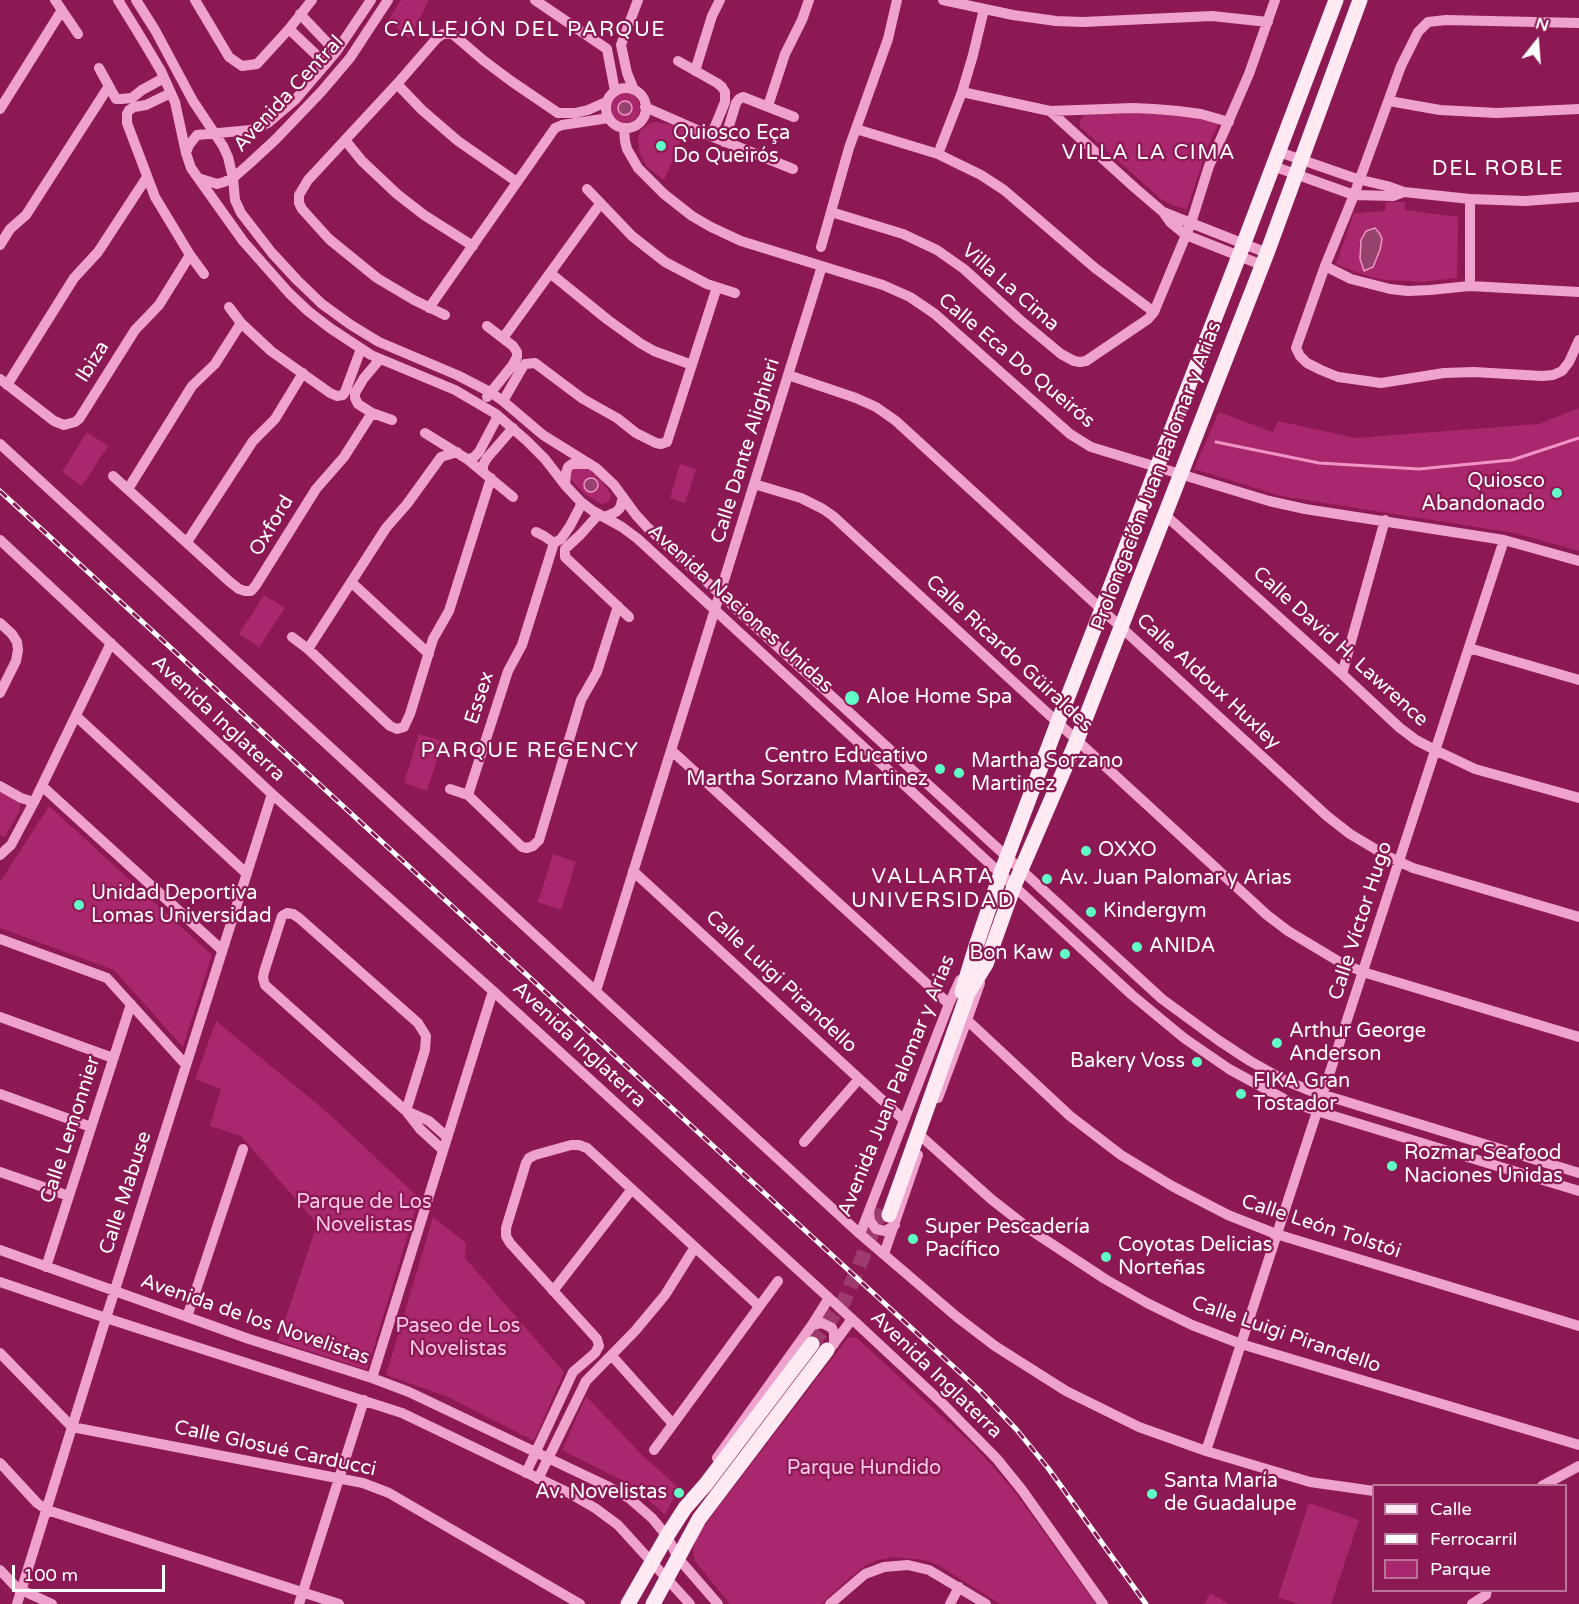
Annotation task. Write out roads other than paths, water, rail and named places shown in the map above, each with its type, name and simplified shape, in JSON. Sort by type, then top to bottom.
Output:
[{"type":"main road","name":"Prolongación Juan Palomar y Arias","points":[[976,946],[1001,873],[1101,609],[1242,250],[1336,0]]},
{"type":"main road","name":"Prolongación Juan Palomar y Arias","points":[[986,964],[1014,886],[1077,740],[1264,259],[1360,0]]},
{"type":"main road","name":"Avenida Juan Palomar y Arias","points":[[884,1215],[976,946]]},
{"type":"main road","name":"Avenida Juan Palomar y Arias","points":[[884,1215],[968,993],[986,964]]},
{"type":"main road","points":[[628,1604],[685,1508],[706,1484],[812,1344]]},
{"type":"main road","points":[[653,1604],[710,1502],[831,1347]]},
{"type":"street","points":[[55,0],[78,34]]},
{"type":"street","name":"Avenida Naciones Unidas","points":[[118,0],[164,78],[175,102],[191,168],[243,241],[289,292],[308,310],[361,349],[456,390],[481,404],[513,428],[545,459],[581,502],[638,539],[1132,995],[1184,1038],[1229,1069],[1286,1100],[1579,1191]]},
{"type":"street","name":"Avenida Naciones Unidas","points":[[136,0],[228,157],[235,200],[241,213],[272,253],[297,280],[322,304],[351,325],[379,342],[457,375],[490,393],[503,401],[543,435],[590,464],[614,485],[647,527],[1162,999],[1218,1041],[1250,1061],[1284,1080],[1322,1096],[1579,1173]]},
{"type":"street","points":[[195,0],[229,57],[242,66],[257,64],[312,0]]},
{"type":"street","name":"Avenida Central","points":[[186,153],[197,135],[251,130],[268,123],[295,100],[326,64],[371,0]]},
{"type":"street","name":"Avenida Central","points":[[198,178],[217,184],[233,178],[276,140],[350,58],[388,0]]},
{"type":"street","points":[[535,0],[550,5],[607,49],[615,91]]},
{"type":"street","points":[[634,90],[624,88],[615,91],[608,98],[606,110],[615,125],[624,128],[631,127],[637,124],[645,113],[642,97],[634,90],[627,73],[621,45],[639,0]]},
{"type":"street","points":[[695,71],[712,16],[720,0]]},
{"type":"street","points":[[768,106],[785,54],[809,0]]},
{"type":"street","points":[[821,247],[843,165],[885,49],[897,0]]},
{"type":"street","points":[[943,0],[1036,19],[1074,22],[1212,16],[1268,22]]},
{"type":"street","name":"Villa La Cima","points":[[831,212],[903,234],[944,255],[964,269],[1061,354],[1080,362],[1092,358],[1148,319],[1154,312],[1191,223],[1209,166],[1275,0]]},
{"type":"street","points":[[938,154],[962,92],[984,9]]},
{"type":"street","points":[[0,109],[62,10]]},
{"type":"street","points":[[300,14],[336,52]]},
{"type":"street","points":[[360,17],[372,26]]},
{"type":"street","points":[[1579,23],[1446,20],[1428,22],[1418,32],[1401,66],[1296,348],[1307,363],[1338,377],[1381,383],[1444,373],[1553,375],[1562,371],[1569,362],[1579,340]]},
{"type":"street","points":[[289,29],[326,64]]},
{"type":"street","points":[[142,39],[155,30]]},
{"type":"street","points":[[445,315],[394,290],[363,268],[329,239],[299,203],[299,195],[308,180],[437,38],[447,33],[455,36],[511,81],[558,113],[582,112],[606,102]]},
{"type":"street","points":[[678,61],[717,84],[725,92],[725,102],[711,136]]},
{"type":"street","points":[[99,68],[116,99],[129,99],[164,78]]},
{"type":"street","points":[[397,84],[422,110],[458,141],[517,182]]},
{"type":"street","points":[[0,245],[10,230],[26,215],[109,86]]},
{"type":"street","points":[[962,92],[1050,111],[1133,108],[1170,110],[1201,114],[1228,122]]},
{"type":"street","points":[[171,93],[146,105],[134,107],[127,114],[127,123],[155,197],[204,274]]},
{"type":"street","points":[[724,142],[739,99],[743,97],[794,117]]},
{"type":"street","points":[[1389,101],[1440,110],[1497,113],[1579,109]]},
{"type":"street","points":[[645,107],[793,170]]},
{"type":"street","points":[[1050,111],[1186,235],[1242,250]]},
{"type":"street","points":[[429,308],[555,128],[609,118]]},
{"type":"street","name":"Calle Eca Do Queirós","points":[[624,128],[627,149],[638,168],[664,194],[692,216],[731,237],[883,285],[910,297],[935,314],[1077,440],[1099,450],[1278,503],[1504,540],[1579,561]]},
{"type":"street","points":[[856,129],[938,154],[1004,190],[1095,268],[1154,312]]},
{"type":"street","points":[[345,140],[362,161],[397,194],[424,215],[472,246]]},
{"type":"street","points":[[1276,159],[1299,167],[1387,186],[1404,192],[1470,199],[1526,201],[1579,197]]},
{"type":"street","points":[[1299,167],[1354,195],[1393,196],[1404,192]]},
{"type":"street","name":"Ibiza","points":[[147,177],[98,252],[74,278],[3,382],[60,424],[68,425],[75,422],[135,330],[159,305],[190,255]]},
{"type":"street","points":[[586,189],[632,236],[665,262],[707,284],[735,293]]},
{"type":"street","points":[[1470,199],[1470,286]]},
{"type":"street","points":[[503,338],[600,204]]},
{"type":"street","points":[[1163,212],[1191,223],[1264,259]]},
{"type":"street","name":"Calle Dante Alighieri","points":[[596,991],[822,266]]},
{"type":"street","points":[[1325,266],[1351,279],[1408,291],[1470,286],[1579,291]]},
{"type":"street","points":[[550,273],[640,343],[692,365]]},
{"type":"street","points":[[503,401],[525,364],[535,363],[583,399],[617,418],[636,432],[656,443],[664,444],[669,439],[717,287]]},
{"type":"street","points":[[229,307],[241,323],[271,351],[337,396],[343,395],[347,388],[361,349]]},
{"type":"street","points":[[129,489],[192,386],[214,364],[241,323]]},
{"type":"street","points":[[481,404],[516,362],[517,352],[513,346],[487,326]]},
{"type":"street","points":[[380,359],[355,393],[355,398],[358,404],[372,413],[392,420]]},
{"type":"street","points":[[187,542],[253,441],[275,419],[303,373]]},
{"type":"street","name":"Calle Aldoux Huxley","points":[[788,375],[856,398],[876,407],[896,421],[1327,816],[1369,845],[1399,862],[1579,918]]},
{"type":"street","name":"Oxford","points":[[113,476],[239,589],[251,591],[316,489],[344,457],[372,413]]},
{"type":"street","points":[[467,459],[473,458],[480,452],[498,416]]},
{"type":"street","points":[[292,637],[308,649],[390,726],[397,729],[404,727],[408,721],[433,639],[449,611],[487,475],[483,465],[486,458],[513,428]]},
{"type":"street","points":[[425,433],[467,459],[513,497]]},
{"type":"street","points":[[0,444],[860,1234],[957,1317],[995,1346],[1066,1390],[1139,1427],[1206,1451],[1310,1482],[1372,1491]]},
{"type":"street","points":[[308,649],[386,528],[407,504],[441,457],[457,452]]},
{"type":"street","points":[[565,485],[568,467],[572,464],[590,464]]},
{"type":"street","name":"Calle Ricardo Güiraldes","points":[[754,484],[801,498],[833,516],[1267,915],[1315,948],[1363,972],[1579,1037]]},
{"type":"street","points":[[623,497],[620,508],[616,512],[601,516],[567,546],[565,554],[629,617]]},
{"type":"street","name":"Essex","points":[[468,795],[508,671],[522,645],[554,543],[561,539],[570,526],[581,502]]},
{"type":"street","name":"Calle David H. Lawrence","points":[[1164,514],[1400,728],[1435,750],[1475,769],[1579,798]]},
{"type":"street","points":[[1342,674],[1384,520]]},
{"type":"street","points":[[536,532],[554,543]]},
{"type":"street","name":"Avenida Inglaterra","points":[[0,540],[272,794],[493,991],[955,1415],[997,1459],[1022,1490],[1103,1604]]},
{"type":"street","name":"Calle Víctor Hugo","points":[[1206,1451],[1504,540]]},
{"type":"street","points":[[351,582],[429,654]]},
{"type":"street","points":[[450,789],[468,795],[522,847],[532,846],[539,840],[581,700],[597,672],[618,606]]},
{"type":"street","points":[[0,623],[12,634],[17,642],[18,650],[16,661],[0,693]]},
{"type":"street","points":[[0,855],[11,844],[34,802],[111,643]]},
{"type":"street","points":[[1469,648],[1579,680]]},
{"type":"street","points":[[76,716],[247,874]]},
{"type":"street","points":[[671,750],[949,1004]]},
{"type":"street","points":[[0,786],[21,798],[34,802]]},
{"type":"street","points":[[42,786],[222,950]]},
{"type":"street","name":"Calle Mabuse","points":[[17,1604],[272,794]]},
{"type":"street","name":"Calle Luigi Pirandello","points":[[633,871],[904,1120]]},
{"type":"street","points":[[406,1111],[425,1050],[426,1036],[418,1023],[299,918],[287,913],[282,916],[264,972],[265,985],[406,1111],[420,1129],[443,1150]]},
{"type":"street","points":[[0,939],[107,978],[186,1065]]},
{"type":"street","name":"Avenida Juan Palomar y Arias","points":[[884,1254],[884,1215],[904,1120],[949,1004],[976,946]]},
{"type":"street","name":"Avenida Juan Palomar y Arias","points":[[860,1234],[884,1215],[923,1138],[968,1020],[986,964]]},
{"type":"street","points":[[372,1378],[493,991]]},
{"type":"street","name":"Calle Lemonnier","points":[[46,1267],[131,1004]]},
{"type":"street","points":[[0,1017],[113,1058]]},
{"type":"street","name":"Calle León Tolstói","points":[[968,1020],[1070,1116],[1121,1155],[1209,1206],[1276,1234],[1579,1326]]},
{"type":"street","points":[[804,1142],[860,1079]]},
{"type":"street","points":[[0,1094],[91,1127]]},
{"type":"street","points":[[406,1111],[429,1121],[447,1137]]},
{"type":"street","name":"Calle Luigi Pirandello","points":[[923,1138],[1012,1217],[1085,1267],[1126,1291],[1199,1328],[1240,1344],[1579,1445]]},
{"type":"street","points":[[526,1473],[573,1372],[595,1353],[599,1346],[597,1339],[553,1292],[506,1236],[506,1228],[529,1158],[571,1145],[587,1148],[759,1306]]},
{"type":"street","points":[[187,1317],[243,1149]]},
{"type":"street","points":[[0,1172],[69,1196]]},
{"type":"street","points":[[553,1292],[632,1189]]},
{"type":"street","points":[[538,1479],[586,1381],[635,1331],[665,1295],[695,1247]]},
{"type":"street","name":"Avenida de los Novelistas","points":[[0,1250],[249,1339],[409,1392],[607,1486],[629,1498],[652,1518],[667,1536],[678,1558],[718,1604]]},
{"type":"street","points":[[654,1450],[778,1281]]},
{"type":"street","name":"Avenida de los Novelistas","points":[[0,1282],[402,1413],[569,1493],[595,1508],[618,1525],[690,1604]]},
{"type":"street","points":[[685,1508],[829,1298]]},
{"type":"street","points":[[831,1347],[852,1319]]},
{"type":"street","points":[[812,1325],[822,1323],[832,1328],[834,1333],[831,1347]]},
{"type":"street","points":[[0,1353],[72,1427]]},
{"type":"street","points":[[612,1356],[673,1424]]},
{"type":"street","points":[[299,1604],[364,1400]]},
{"type":"street","name":"Calle Glosué Carducci","points":[[72,1427],[363,1483],[389,1493],[580,1604]]},
{"type":"street","points":[[0,1463],[37,1503],[47,1510],[339,1604]]},
{"type":"street","points":[[1544,1484],[1579,1466]]},
{"type":"street","points":[[830,1604],[865,1574],[896,1565],[921,1567],[937,1574],[986,1604]]},
{"type":"street","points":[[0,1570],[17,1588],[52,1604]]},
{"type":"street","points":[[950,1604],[959,1587]]},
{"type":"street","points":[[1472,1604],[1486,1595],[1487,1592]]},
{"type":"waterway","points":[[1216,442],[1319,463],[1419,469],[1512,460],[1579,438]]},
{"type":"tunnel","points":[[812,1344],[844,1301],[881,1209]]},
{"type":"railway","points":[[0,491],[980,1391],[1016,1429],[1048,1468],[1146,1604]]},
{"type":"place","name":"Quiosco Eça Do Queirós","points":[[661,146]]},
{"type":"place","name":"Quiosco Abandonado","points":[[1557,493]]},
{"type":"place","name":"Aloe Home Spa","points":[[852,698]]},
{"type":"place","name":"Centro Educativo Martha Sorzano Martinez","points":[[940,769]]},
{"type":"place","name":"Martha Sorzano Martinez","points":[[959,773]]},
{"type":"place","name":"OXXO","points":[[1086,851]]},
{"type":"place","name":"Av. Juan Palomar y Arias","points":[[1047,879]]},
{"type":"place","name":"Unidad Deportiva Lomas Universidad","points":[[79,905]]},
{"type":"place","name":"Kindergym","points":[[1091,912]]},
{"type":"place","name":"ANIDA","points":[[1137,947]]},
{"type":"place","name":"Bon Kaw","points":[[1065,954]]},
{"type":"place","name":"Arthur George Anderson","points":[[1277,1043]]},
{"type":"place","name":"Bakery Voss","points":[[1197,1062]]},
{"type":"place","name":"FIKA Gran Tostador","points":[[1241,1094]]},
{"type":"place","name":"Rozmar Seafood Naciones Unidas","points":[[1392,1166]]},
{"type":"place","name":"Super Pescadería Pacífico","points":[[913,1239]]},
{"type":"place","name":"Coyotas Delicias Norteñas","points":[[1106,1257]]},
{"type":"place","name":"Av. Novelistas","points":[[679,1493]]},
{"type":"place","name":"Santa María de Guadalupe","points":[[1152,1494]]},
{"type":"district","name":"CALLEJÓN DEL PARQUE","points":[[525,30]]},
{"type":"district","name":"VILLA LA CIMA","points":[[1149,153]]},
{"type":"district","name":"DEL ROBLE","points":[[1498,169]]},
{"type":"district","name":"PARQUE REGENCY","points":[[530,751]]},
{"type":"district","name":"VALLARTA UNIVERSIDAD","points":[[933,889]]},
{"type":"park label","name":"Parque de Los Novelistas","points":[[364,1214]]},
{"type":"park label","name":"Paseo de Los Novelistas","points":[[458,1338]]},
{"type":"park label","name":"Parque Hundido","points":[[864,1469]]}]
